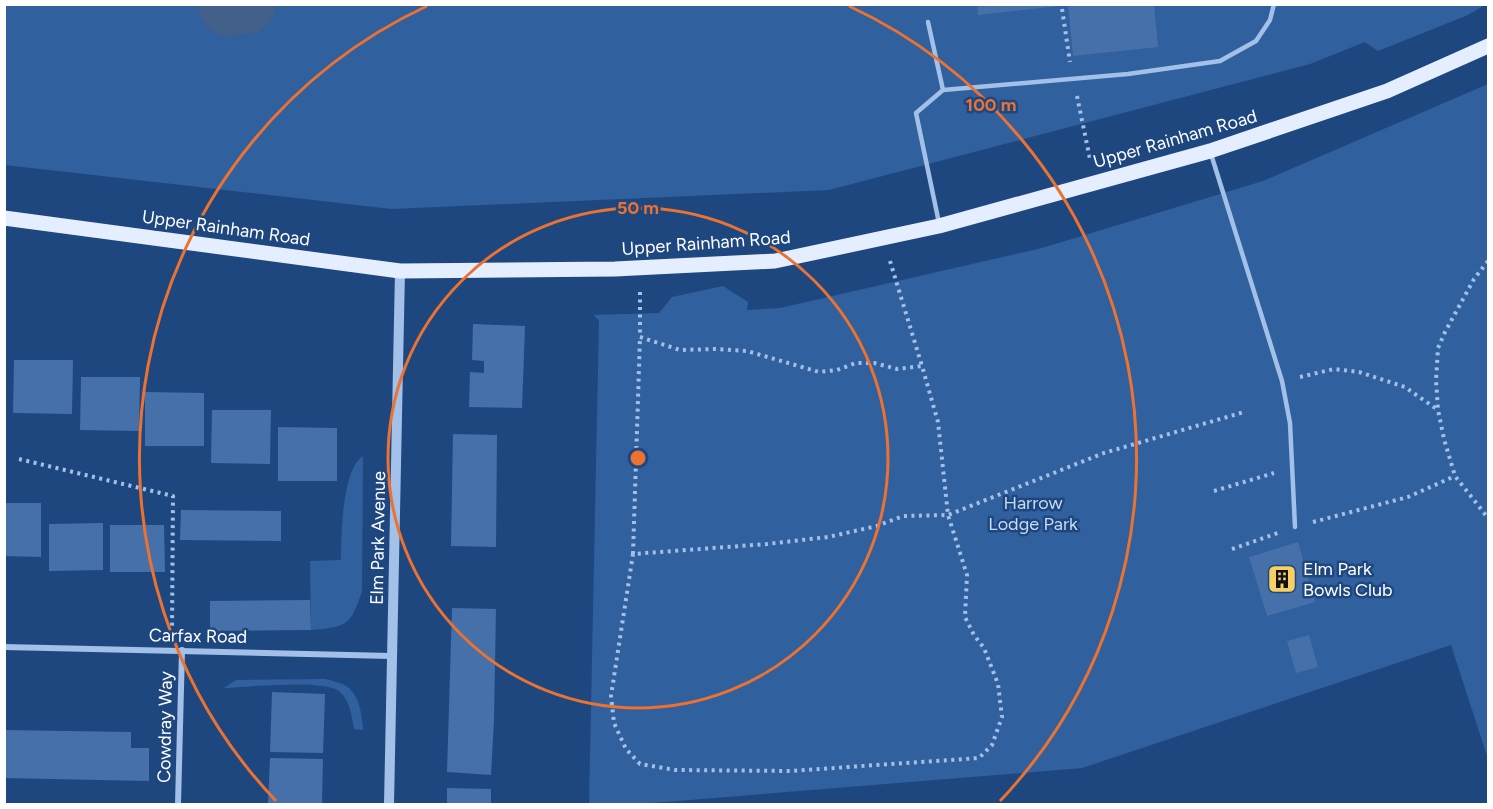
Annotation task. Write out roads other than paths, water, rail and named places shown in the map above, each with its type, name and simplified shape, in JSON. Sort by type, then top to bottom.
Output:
[{"type":"main road","name":"Upper Rainham Road","points":[[4,218],[400,272],[615,270],[776,261],[939,226],[1210,151],[1387,91],[1488,46]]},
{"type":"street","name":"Elm Park Avenue","points":[[389,804],[400,272]]},
{"type":"street","name":"Carfax Road","points":[[4,647],[391,656]]},
{"type":"street","name":"Cowdray Way","points":[[178,804],[182,651]]},
{"type":"lane","points":[[939,226],[916,113],[944,90],[1128,74],[1220,61],[1256,41],[1270,20],[1274,4]]},
{"type":"lane","points":[[928,22],[944,90]]},
{"type":"lane","points":[[1210,151],[1282,381],[1290,423],[1294,527]]},
{"type":"waterway","points":[[228,4],[229,6],[246,4]]},
{"type":"place","name":"Elm Park Bowls Club","points":[[1282,579]]},
{"type":"park label","name":"Harrow Lodge Park","points":[[1033,513]]}]
